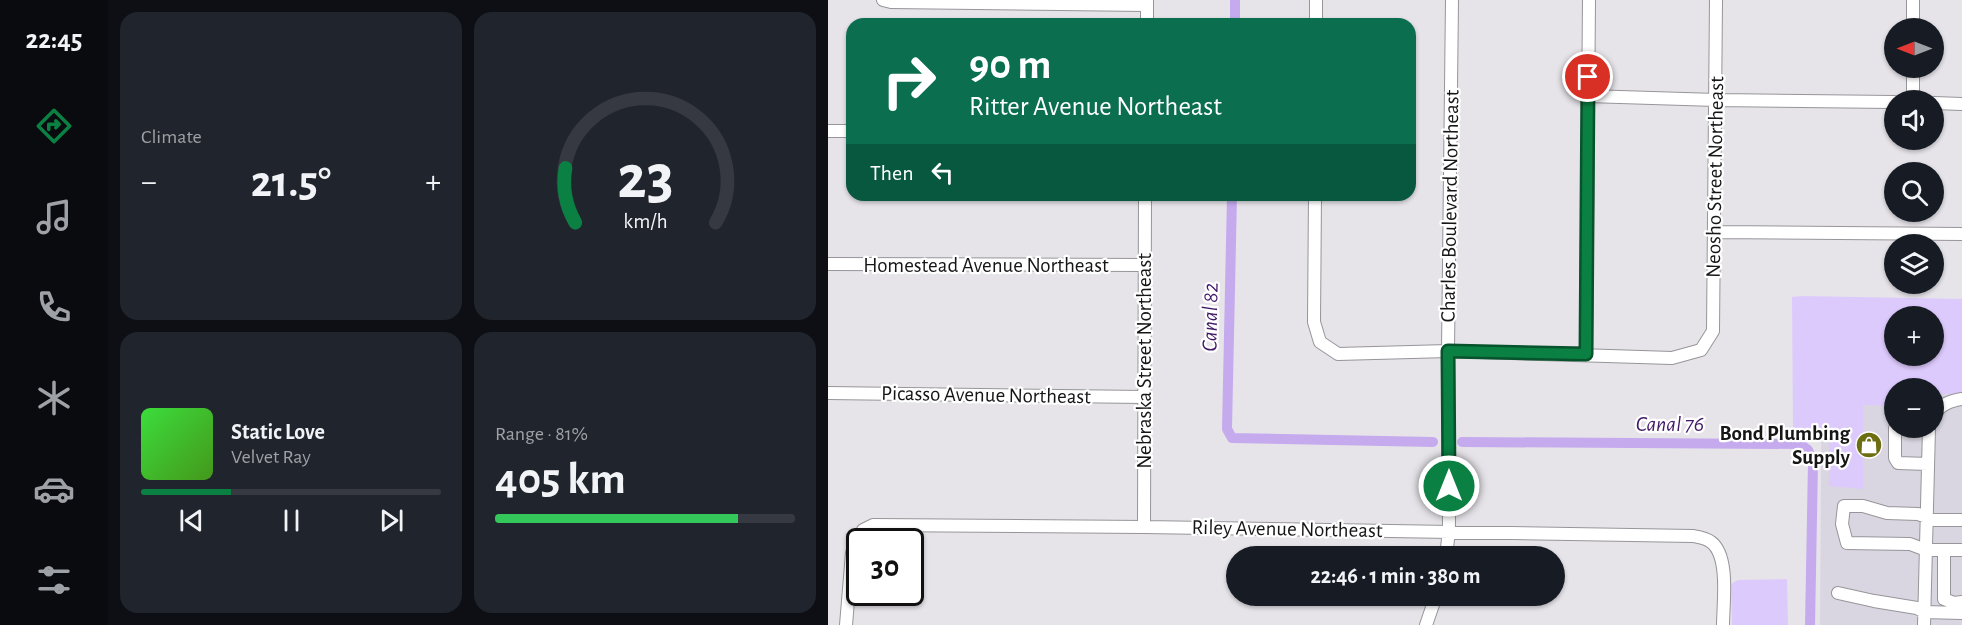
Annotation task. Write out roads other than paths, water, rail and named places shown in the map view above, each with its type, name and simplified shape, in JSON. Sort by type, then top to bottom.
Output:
[{"type":"street","points":[[883,0],[891,2],[1147,2],[1147,18]]},
{"type":"street","points":[[1316,0],[1316,18]]},
{"type":"street","name":"Charles Boulevard Northeast","points":[[1447,546],[1452,0]]},
{"type":"street","points":[[1315,201],[1314,322],[1320,342],[1338,354],[1448,351],[1586,354],[1589,0]]},
{"type":"street","name":"Neosho Street Northeast","points":[[1586,354],[1672,358],[1701,350],[1713,331],[1716,0]]},
{"type":"street","points":[[1913,18],[1914,0]]},
{"type":"street","points":[[1588,96],[1884,102]]},
{"type":"street","points":[[1944,103],[1962,104]]},
{"type":"street","points":[[828,131],[846,131]]},
{"type":"street","name":"Nebraska Street Northeast","points":[[1144,526],[1145,201]]},
{"type":"street","points":[[1715,232],[1962,234]]},
{"type":"street","name":"Homestead Avenue Northeast","points":[[828,264],[1144,265]]},
{"type":"street","name":"Picasso Avenue Northeast","points":[[828,393],[1144,397]]},
{"type":"street","points":[[1944,406],[1962,399]]},
{"type":"street","points":[[1895,438],[1895,458],[1898,463],[1928,464]]},
{"type":"street","points":[[1924,619],[1929,438]]},
{"type":"street","points":[[1962,520],[1927,518],[1918,514],[1887,513],[1863,506],[1844,506],[1842,524],[1847,543],[1910,544],[1926,550],[1962,550]]},
{"type":"street","name":"Riley Avenue Northeast","points":[[846,625],[852,553],[862,530],[873,525],[1144,526],[1693,536],[1713,543],[1722,559],[1723,625]]},
{"type":"street","points":[[1944,550],[1944,599],[1954,603],[1962,602]]},
{"type":"street","points":[[1838,593],[1917,608],[1924,619]]},
{"type":"street","points":[[1426,625],[1433,606]]},
{"type":"street","points":[[1924,619],[1962,613]]},
{"type":"waterway","name":"Canal 82","points":[[1235,0],[1235,18]]},
{"type":"waterway","name":"Canal 82","points":[[1232,201],[1227,429],[1232,438],[1433,442]]},
{"type":"waterway","name":"Canal 76","points":[[1462,442],[1800,444],[1808,450],[1813,462],[1810,625]]},
{"type":"place","name":"Bond Plumbing Supply","points":[[1869,445]]}]
